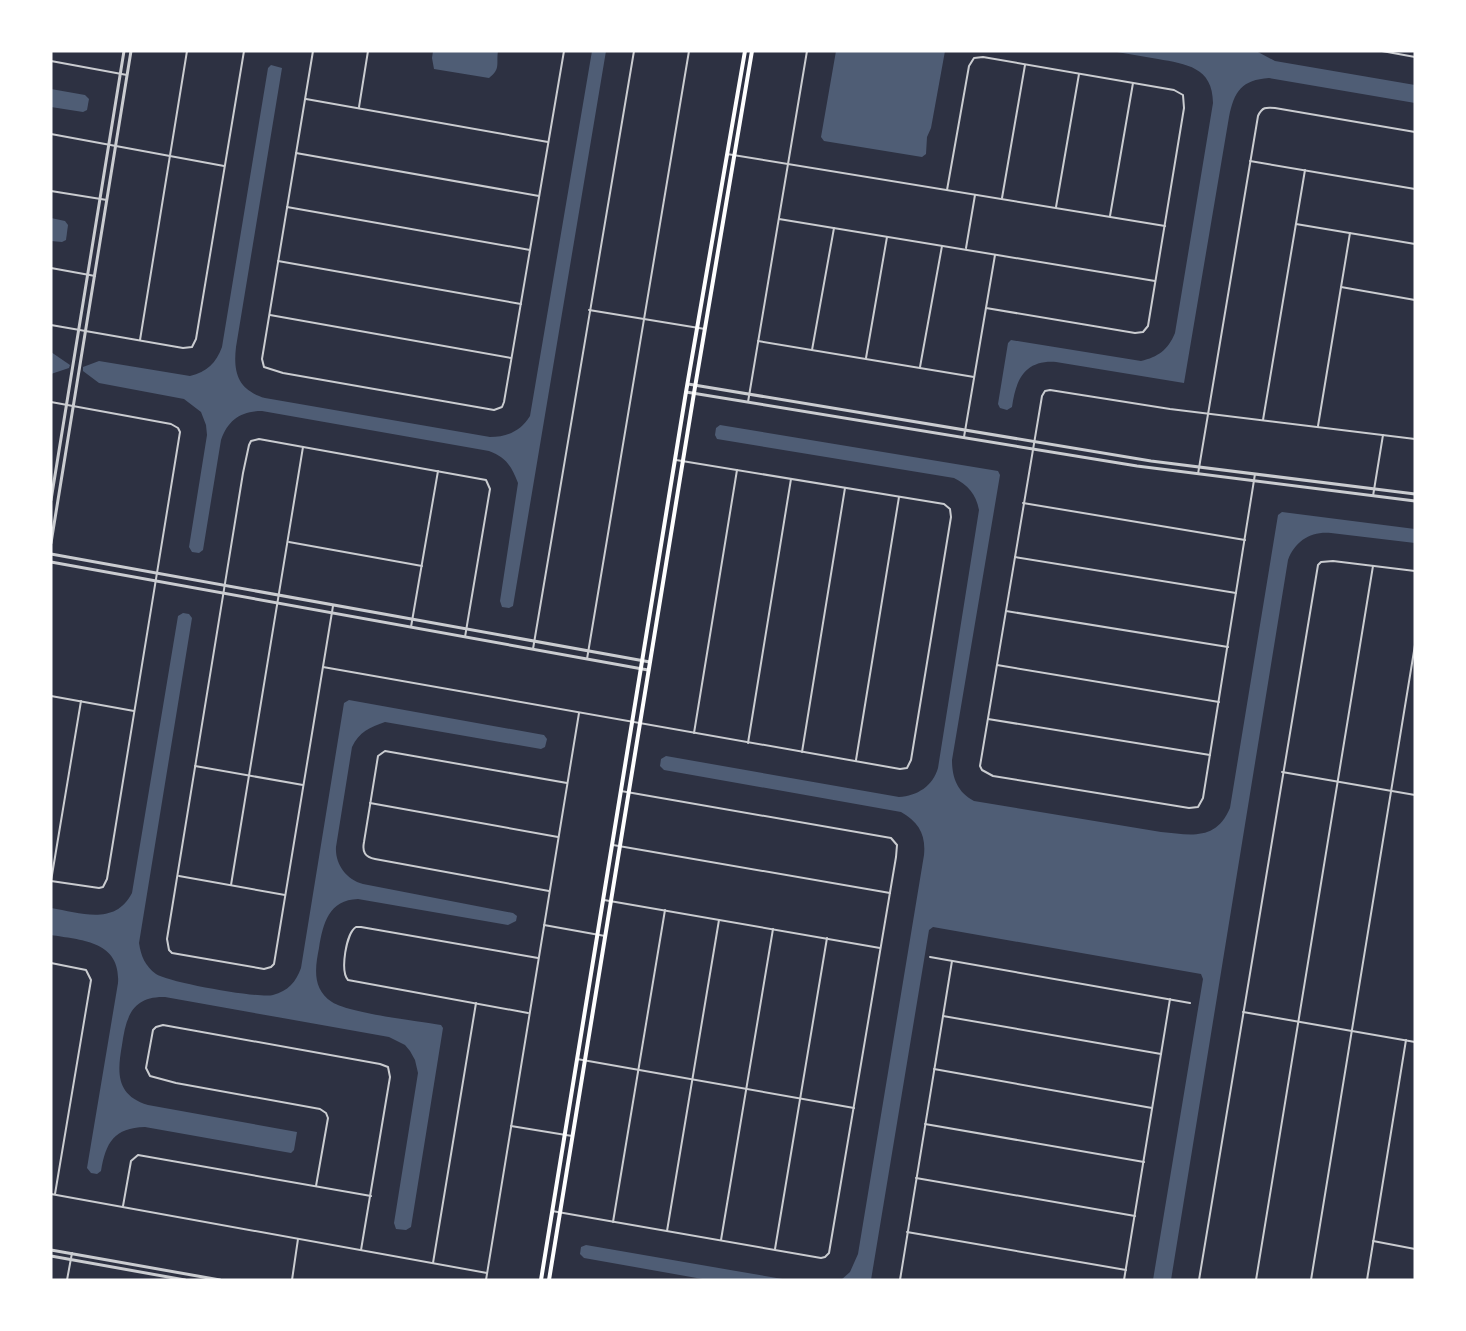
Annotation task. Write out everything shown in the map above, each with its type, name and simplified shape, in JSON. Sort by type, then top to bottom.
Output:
[{"type":"main road","points":[[544,1280],[552,1211],[686,392],[745,51]]},
{"type":"main road","points":[[544,1280],[560,1212],[752,51]]},
{"type":"street","points":[[51,500],[124,51]]},
{"type":"street","points":[[51,543],[131,51]]},
{"type":"street","points":[[140,340],[187,51]]},
{"type":"street","points":[[51,324],[183,348],[192,346],[196,339],[244,51]]},
{"type":"street","points":[[313,51],[262,359],[264,368],[283,374],[490,410],[502,406],[512,358],[564,51]]},
{"type":"street","points":[[359,108],[368,51]]},
{"type":"street","points":[[533,649],[634,51]]},
{"type":"street","points":[[587,659],[689,51]]},
{"type":"street","points":[[748,402],[807,51]]},
{"type":"street","points":[[1382,51],[1415,57]]},
{"type":"street","points":[[947,190],[969,66],[974,58],[982,57],[1179,91],[1184,94],[1185,108],[1148,326],[1143,332],[1135,333],[986,308]]},
{"type":"street","points":[[51,61],[127,75]]},
{"type":"street","points":[[1002,199],[1025,65]]},
{"type":"street","points":[[1056,208],[1079,74]]},
{"type":"street","points":[[1110,217],[1133,83]]},
{"type":"street","points":[[305,99],[548,142]]},
{"type":"street","points":[[1198,474],[1250,161],[1258,116],[1262,109],[1275,108],[1415,132]]},
{"type":"street","points":[[51,134],[224,166]]},
{"type":"street","points":[[296,153],[539,195]]},
{"type":"street","points":[[728,154],[1164,226]]},
{"type":"street","points":[[1250,161],[1415,189]]},
{"type":"street","points":[[1263,420],[1305,170]]},
{"type":"street","points":[[51,191],[107,200]]},
{"type":"street","points":[[966,250],[975,195]]},
{"type":"street","points":[[287,207],[530,250]]},
{"type":"street","points":[[779,219],[1155,281]]},
{"type":"street","points":[[1296,224],[1415,244]]},
{"type":"street","points":[[812,350],[834,228]]},
{"type":"street","points":[[1318,427],[1350,233]]},
{"type":"street","points":[[866,359],[887,237]]},
{"type":"street","points":[[920,368],[942,246]]},
{"type":"street","points":[[964,437],[995,255]]},
{"type":"street","points":[[278,261],[520,304]]},
{"type":"street","points":[[51,268],[95,276]]},
{"type":"street","points":[[1341,287],[1415,300]]},
{"type":"street","points":[[589,310],[705,329]]},
{"type":"street","points":[[270,315],[512,358]]},
{"type":"street","points":[[758,341],[974,377]]},
{"type":"street","points":[[688,384],[1199,467],[1415,494]]},
{"type":"street","points":[[1256,474],[1203,798],[1198,807],[1189,808],[993,776],[982,770],[980,766],[1033,441],[1045,391],[1415,439]]},
{"type":"street","points":[[686,392],[1198,474],[1415,501]]},
{"type":"street","points":[[51,402],[171,424],[178,428],[179,437],[108,874],[103,887],[95,888],[51,881],[81,701]]},
{"type":"street","points":[[1374,496],[1383,435]]},
{"type":"street","points":[[333,606],[275,960],[271,967],[264,969],[177,954],[169,950],[167,939],[251,441],[259,439],[482,478],[489,484],[465,637]]},
{"type":"street","points":[[231,885],[303,447]]},
{"type":"street","points":[[323,667],[633,723],[900,769],[907,768],[911,760],[951,509],[944,504],[675,460]]},
{"type":"street","points":[[694,733],[737,470]]},
{"type":"street","points":[[411,627],[438,471]]},
{"type":"street","points":[[748,742],[791,479]]},
{"type":"street","points":[[802,752],[845,488]]},
{"type":"street","points":[[856,761],[899,497]]},
{"type":"street","points":[[1023,503],[1245,540]]},
{"type":"street","points":[[288,542],[422,566]]},
{"type":"street","points":[[51,554],[650,662]]},
{"type":"street","points":[[1015,557],[1236,594]]},
{"type":"street","points":[[51,561],[649,670]]},
{"type":"street","points":[[1200,1280],[1282,772],[1318,565],[1321,562],[1333,561],[1415,571]]},
{"type":"street","points":[[1256,1280],[1373,566]]},
{"type":"street","points":[[1006,611],[1227,647]]},
{"type":"street","points":[[1311,1280],[1415,645]]},
{"type":"street","points":[[997,665],[1219,702]]},
{"type":"street","points":[[51,696],[135,711]]},
{"type":"street","points":[[486,1280],[579,713]]},
{"type":"street","points":[[988,719],[1210,755]]},
{"type":"street","points":[[549,891],[375,860],[365,855],[363,847],[370,803],[377,764],[381,753],[389,750],[567,783]]},
{"type":"street","points":[[195,766],[303,785]]},
{"type":"street","points":[[1282,772],[1415,795]]},
{"type":"street","points":[[552,1211],[825,1257],[831,1249],[890,893],[897,850],[895,841],[891,838],[621,791]]},
{"type":"street","points":[[370,803],[558,837]]},
{"type":"street","points":[[613,845],[890,893]]},
{"type":"street","points":[[178,876],[285,895]]},
{"type":"street","points":[[604,900],[880,948]]},
{"type":"street","points":[[613,1222],[665,910]]},
{"type":"street","points":[[667,1231],[719,920]]},
{"type":"street","points":[[544,925],[605,936]]},
{"type":"street","points":[[529,1013],[348,980],[344,976],[349,933],[352,929],[361,927],[538,958]]},
{"type":"street","points":[[721,1241],[773,929]]},
{"type":"street","points":[[775,1250],[827,938]]},
{"type":"street","points":[[930,957],[1190,1003]]},
{"type":"street","points":[[900,1280],[952,961]]},
{"type":"street","points":[[51,963],[81,969],[90,974],[56,1194]]},
{"type":"street","points":[[1124,1280],[1170,999]]},
{"type":"street","points":[[433,1263],[476,1004]]},
{"type":"street","points":[[1243,1012],[1415,1042]]},
{"type":"street","points":[[943,1016],[1161,1054]]},
{"type":"street","points":[[316,1186],[328,1118],[326,1113],[320,1109],[176,1083],[150,1076],[146,1068],[153,1030],[163,1025],[388,1067],[390,1077],[362,1250]]},
{"type":"street","points":[[1367,1280],[1406,1040]]},
{"type":"street","points":[[578,1059],[854,1108]]},
{"type":"street","points":[[934,1070],[1152,1108]]},
{"type":"street","points":[[925,1124],[1144,1162]]},
{"type":"street","points":[[511,1126],[572,1136]]},
{"type":"street","points":[[123,1207],[130,1165],[135,1157],[143,1155],[370,1196]]},
{"type":"street","points":[[916,1178],[1135,1216]]},
{"type":"street","points":[[51,1194],[487,1273]]},
{"type":"street","points":[[908,1232],[1126,1270]]},
{"type":"street","points":[[292,1280],[298,1239]]},
{"type":"street","points":[[1373,1241],[1415,1249]]},
{"type":"street","points":[[51,1250],[220,1280]]},
{"type":"street","points":[[67,1280],[72,1253]]},
{"type":"street","points":[[51,1256],[185,1280]]},
{"type":"water","points":[[433,51],[498,51],[497,69],[489,78],[434,69]]},
{"type":"water","points":[[592,51],[606,51],[513,606],[502,607],[500,601],[518,483],[511,467],[495,453],[262,411],[254,411],[236,418],[224,433],[203,550],[199,553],[192,552],[189,547],[207,435],[201,412],[184,399],[99,383],[83,371],[83,367],[99,361],[190,376],[206,369],[217,358],[222,347],[268,68],[271,65],[282,68],[236,347],[235,365],[239,379],[249,390],[265,398],[496,437],[518,429],[530,416]]},
{"type":"water","points":[[836,51],[945,51],[931,128],[927,137],[926,154],[922,157],[824,141],[821,137]]},
{"type":"water","points":[[1111,51],[1256,51],[1275,61],[1415,85],[1415,103],[1269,78],[1246,84],[1237,94],[1229,117],[1184,383],[1045,362],[1037,364],[1024,373],[1016,388],[1012,407],[1007,410],[1000,408],[998,404],[1008,343],[1011,340],[1141,361],[1162,352],[1175,333],[1213,103],[1212,91],[1203,75],[1196,69],[1168,61]]},
{"type":"water","points":[[51,89],[85,95],[89,99],[87,110],[83,112],[51,107]]},
{"type":"water","points":[[51,218],[65,221],[68,225],[66,240],[51,241]]},
{"type":"water","points":[[51,352],[70,365],[69,368],[51,374]]},
{"type":"water","points":[[720,425],[998,471],[1000,475],[952,760],[957,783],[963,793],[974,801],[1161,832],[1202,834],[1218,826],[1230,808],[1278,515],[1282,512],[1415,529],[1415,543],[1331,533],[1317,534],[1299,543],[1288,560],[1171,1280],[1153,1280],[1203,979],[1201,974],[933,927],[929,930],[871,1280],[841,1280],[850,1272],[858,1254],[924,855],[922,835],[917,825],[901,812],[664,770],[660,766],[661,759],[666,756],[899,797],[912,795],[923,789],[932,780],[938,768],[979,510],[971,491],[954,478],[717,439],[716,428]]},
{"type":"water","points":[[183,613],[189,614],[192,618],[139,943],[146,964],[156,974],[164,977],[214,989],[265,996],[283,991],[297,978],[301,968],[344,703],[349,700],[544,735],[547,739],[545,747],[541,749],[385,722],[374,726],[358,737],[352,747],[336,847],[337,859],[347,875],[363,884],[513,913],[517,916],[516,921],[508,925],[358,899],[348,900],[334,908],[325,922],[316,978],[326,997],[340,1006],[353,1010],[441,1025],[443,1028],[411,1227],[406,1230],[396,1229],[394,1223],[418,1073],[410,1051],[405,1045],[389,1037],[165,997],[145,1000],[133,1010],[126,1026],[119,1065],[124,1089],[137,1101],[148,1105],[297,1132],[294,1150],[291,1153],[145,1127],[126,1130],[113,1139],[106,1152],[101,1171],[97,1174],[91,1173],[87,1168],[118,983],[117,969],[113,958],[97,945],[51,935],[51,908],[85,914],[107,914],[125,903],[132,893],[178,616]]},
{"type":"water","points":[[586,1245],[788,1280],[708,1280],[584,1258],[580,1254],[581,1247]]}]
